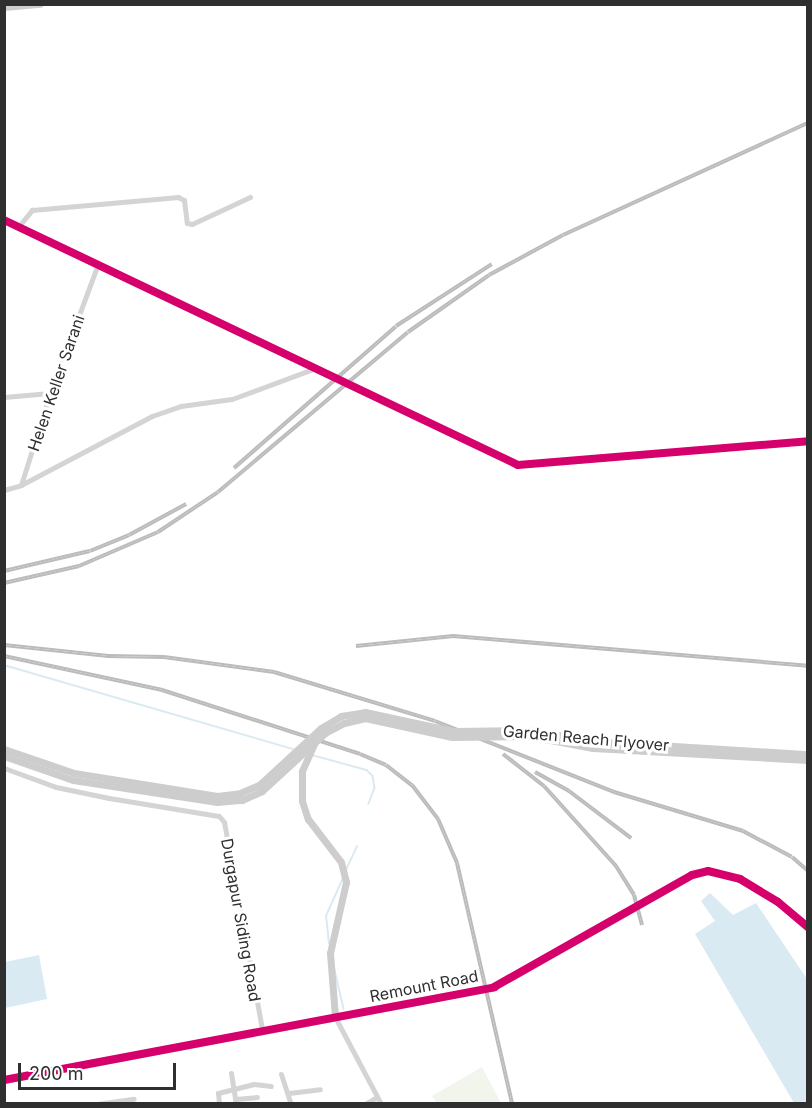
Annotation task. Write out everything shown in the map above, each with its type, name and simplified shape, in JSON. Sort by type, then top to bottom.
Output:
[{"type":"street","points":[[4,7],[40,4]]},
{"type":"street","points":[[19,226],[32,210],[178,197],[184,200],[186,223],[192,224],[250,197]]},
{"type":"street","points":[[4,219],[313,369],[518,465],[807,441]]},
{"type":"street","name":"Helen Keller Sarani","points":[[21,485],[50,393],[99,264]]},
{"type":"street","points":[[4,490],[21,485],[158,414],[181,406],[232,399],[313,369]]},
{"type":"street","points":[[4,397],[50,393]]},
{"type":"street","name":"Garden Reach Flyover","points":[[4,748],[75,773],[217,796],[240,793],[259,785],[321,728],[341,716],[365,712],[453,731],[530,730],[593,741],[807,754]]},
{"type":"street","name":"Garden Reach Flyover","points":[[4,756],[73,780],[225,802],[250,797],[268,787],[314,743],[344,723],[372,718],[452,738],[529,736],[593,748],[807,760]]},
{"type":"street","points":[[314,743],[302,771],[302,801],[308,819],[341,862],[346,882],[342,911],[331,938],[335,1017],[381,1104]]},
{"type":"street","name":"Durgapur Siding Road","points":[[4,768],[56,787],[219,816],[224,822],[262,1030]]},
{"type":"street","name":"Remount Road","points":[[4,1080],[494,987],[692,874],[708,871],[740,879],[778,902],[807,927]]},
{"type":"street","points":[[231,1073],[235,1101],[256,1097]]},
{"type":"street","points":[[281,1074],[291,1104]]},
{"type":"street","points":[[219,1104],[218,1093],[254,1084],[271,1086]]},
{"type":"street","points":[[289,1093],[320,1089]]},
{"type":"street","points":[[365,1104],[377,1097]]},
{"type":"street","points":[[97,1103],[134,1099]]},
{"type":"shaded area","points":[[710,893],[733,915],[756,903],[807,979],[807,1103],[794,1103],[695,934],[715,921],[701,901]]},
{"type":"shaded area","points":[[39,955],[47,999],[5,1008],[5,962]]},
{"type":"shaded area","points":[[482,1067],[501,1103],[437,1103],[432,1096]]},
{"type":"waterway","points":[[4,665],[293,749]]},
{"type":"waterway","points":[[312,755],[367,770],[373,776],[375,788],[369,804]]},
{"type":"waterway","points":[[346,870],[357,846]]},
{"type":"waterway","points":[[329,944],[326,916],[343,878]]},
{"type":"waterway","points":[[334,966],[344,1009]]},
{"type":"railway","points":[[4,583],[79,566],[158,532],[218,492],[408,332],[489,275],[563,235],[808,123]]},
{"type":"railway","points":[[234,468],[396,326],[492,264]]},
{"type":"railway","points":[[4,571],[90,551],[129,535],[186,504]]},
{"type":"railway","points":[[356,646],[453,636],[808,666]]},
{"type":"railway","points":[[4,645],[108,656],[164,657],[274,672],[435,721],[614,792],[743,831],[792,857],[808,871]]},
{"type":"railway","points":[[4,656],[162,690],[360,754],[386,765],[412,785],[438,819],[457,863],[512,1104]]},
{"type":"railway","points":[[503,754],[544,786],[616,866],[634,895],[642,925]]},
{"type":"railway","points":[[535,772],[569,791],[631,838]]},
{"type":"cycle path","points":[[4,220],[518,465],[808,441]]},
{"type":"cycle path","points":[[4,1080],[494,987],[692,875],[708,871],[740,879],[778,902],[808,927]]}]
